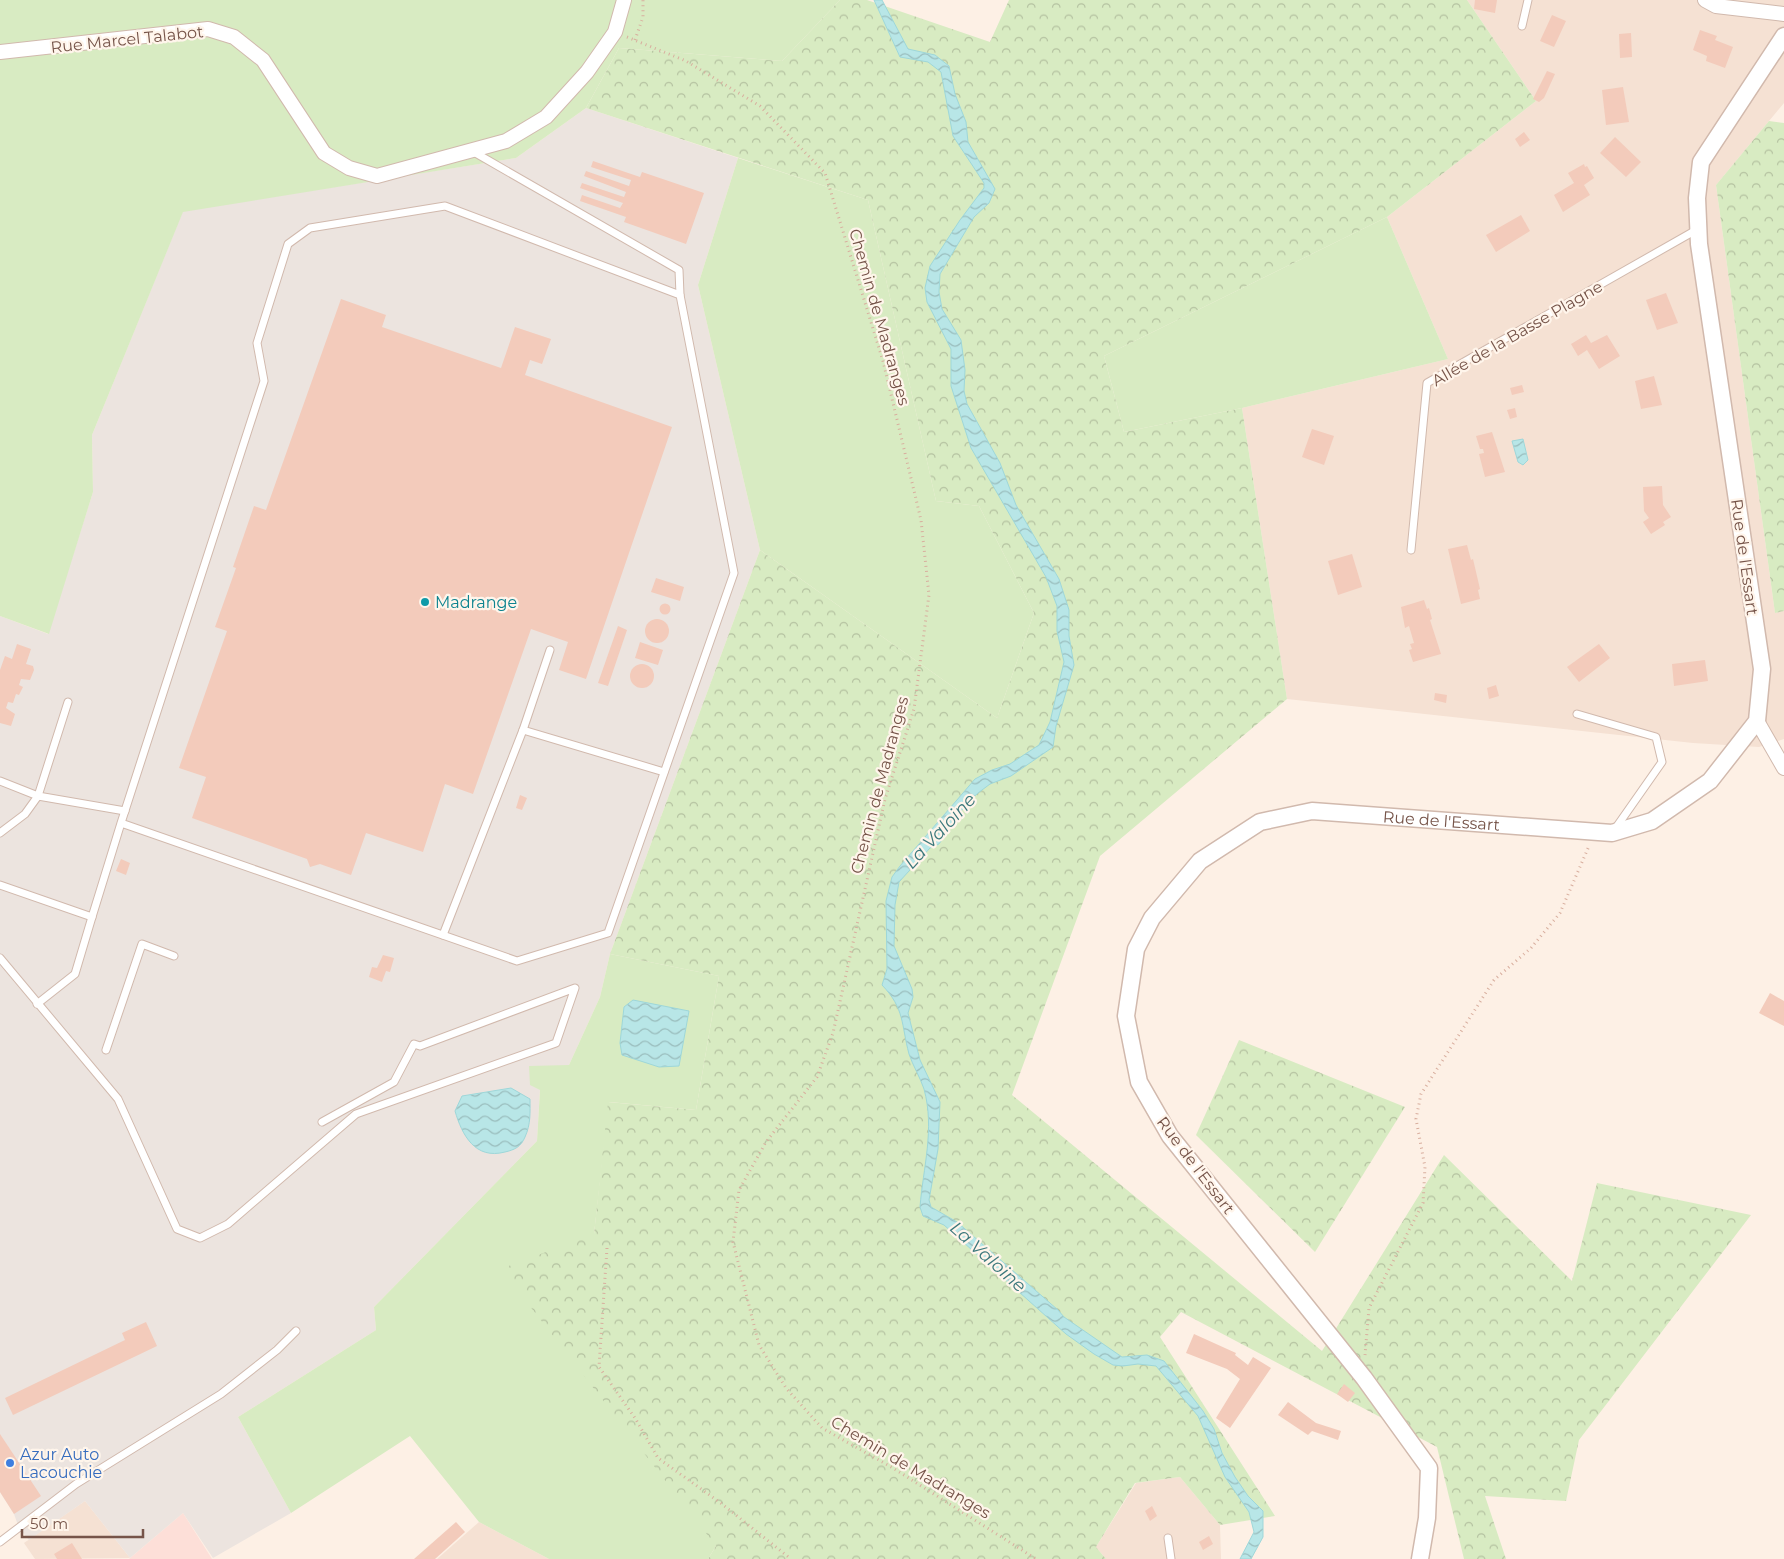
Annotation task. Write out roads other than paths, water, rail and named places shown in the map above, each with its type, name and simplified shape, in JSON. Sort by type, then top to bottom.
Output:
[{"type":"street","name":"Rue Marcel Talabot","points":[[0,52],[208,29],[234,37],[262,60],[324,153],[349,168],[377,176],[506,141],[546,117],[587,72],[615,32],[624,0]]},
{"type":"street","points":[[1705,0],[1716,6],[1784,14]]},
{"type":"street","name":"Rue de l'Essart","points":[[1420,1559],[1427,1518],[1429,1468],[1364,1378],[1170,1136],[1139,1082],[1126,1016],[1136,949],[1152,918],[1200,861],[1260,822],[1312,811],[1612,833],[1652,820],[1710,781],[1757,721],[1762,669],[1699,229],[1697,198],[1701,162],[1784,36]]},
{"type":"street","points":[[1757,721],[1784,768]]},
{"type":"lane","points":[[1522,26],[1528,0]]},
{"type":"lane","points":[[121,822],[517,961],[608,933],[734,573],[680,295],[679,270],[471,150]]},
{"type":"lane","points":[[37,1004],[75,974],[121,822],[264,381],[257,343],[288,244],[310,228],[445,206],[680,295]]},
{"type":"lane","name":"Allée de la Basse Plagne","points":[[1410,550],[1427,383],[1699,229]]},
{"type":"lane","points":[[443,935],[523,730],[550,650]]},
{"type":"lane","points":[[0,833],[25,814],[38,796],[68,702]]},
{"type":"lane","points":[[1577,714],[1656,737],[1662,762],[1612,833]]},
{"type":"lane","points":[[523,730],[664,772]]},
{"type":"lane","points":[[0,781],[38,796],[125,812]]},
{"type":"lane","points":[[0,886],[92,917]]},
{"type":"lane","points":[[106,1050],[142,944],[174,956]]},
{"type":"lane","points":[[0,958],[118,1099],[177,1229],[200,1238],[228,1224],[356,1114],[556,1043],[575,988],[420,1046],[414,1044],[394,1082],[322,1122]]},
{"type":"lane","points":[[0,1542],[76,1484],[221,1394],[277,1350],[296,1331]]},
{"type":"lane","points":[[1168,1538],[1171,1559]]},
{"type":"water","name":"La Valoine","points":[[874,0],[882,0],[908,49],[935,55],[949,66],[955,94],[966,122],[968,142],[995,189],[989,203],[974,217],[940,274],[939,292],[942,309],[961,340],[965,370],[964,391],[967,404],[1000,463],[1016,505],[1059,579],[1069,610],[1069,636],[1074,665],[1056,726],[1053,747],[1011,776],[990,784],[978,793],[966,804],[939,844],[930,848],[899,882],[895,905],[894,946],[912,989],[913,997],[908,1013],[920,1060],[940,1102],[938,1149],[929,1200],[931,1207],[957,1222],[1064,1317],[1122,1357],[1147,1355],[1164,1361],[1203,1411],[1214,1429],[1222,1453],[1235,1477],[1248,1496],[1263,1511],[1263,1537],[1251,1559],[1240,1559],[1254,1532],[1249,1512],[1225,1477],[1198,1416],[1156,1366],[1138,1364],[1113,1365],[1094,1354],[1066,1334],[944,1225],[923,1216],[920,1207],[928,1134],[927,1104],[924,1089],[909,1054],[899,1009],[882,985],[887,969],[886,901],[892,877],[975,779],[992,770],[1010,764],[1039,745],[1050,722],[1064,662],[1057,631],[1057,606],[1046,577],[971,448],[951,386],[951,349],[927,302],[925,288],[930,266],[960,220],[984,188],[984,183],[953,136],[941,72],[928,62],[900,57]]},
{"type":"water","points":[[1523,439],[1528,460],[1523,465],[1518,462],[1512,441]]},
{"type":"water","points":[[633,1000],[689,1011],[679,1066],[659,1067],[622,1055],[620,1043],[624,1007]]},
{"type":"water","points":[[511,1088],[530,1099],[529,1123],[523,1140],[517,1148],[495,1154],[478,1149],[466,1137],[455,1111],[462,1096]]},
{"type":"place","name":"Madrange","points":[[425,602]]},
{"type":"place","name":"Azur Auto Lacouchie","points":[[10,1463]]}]
